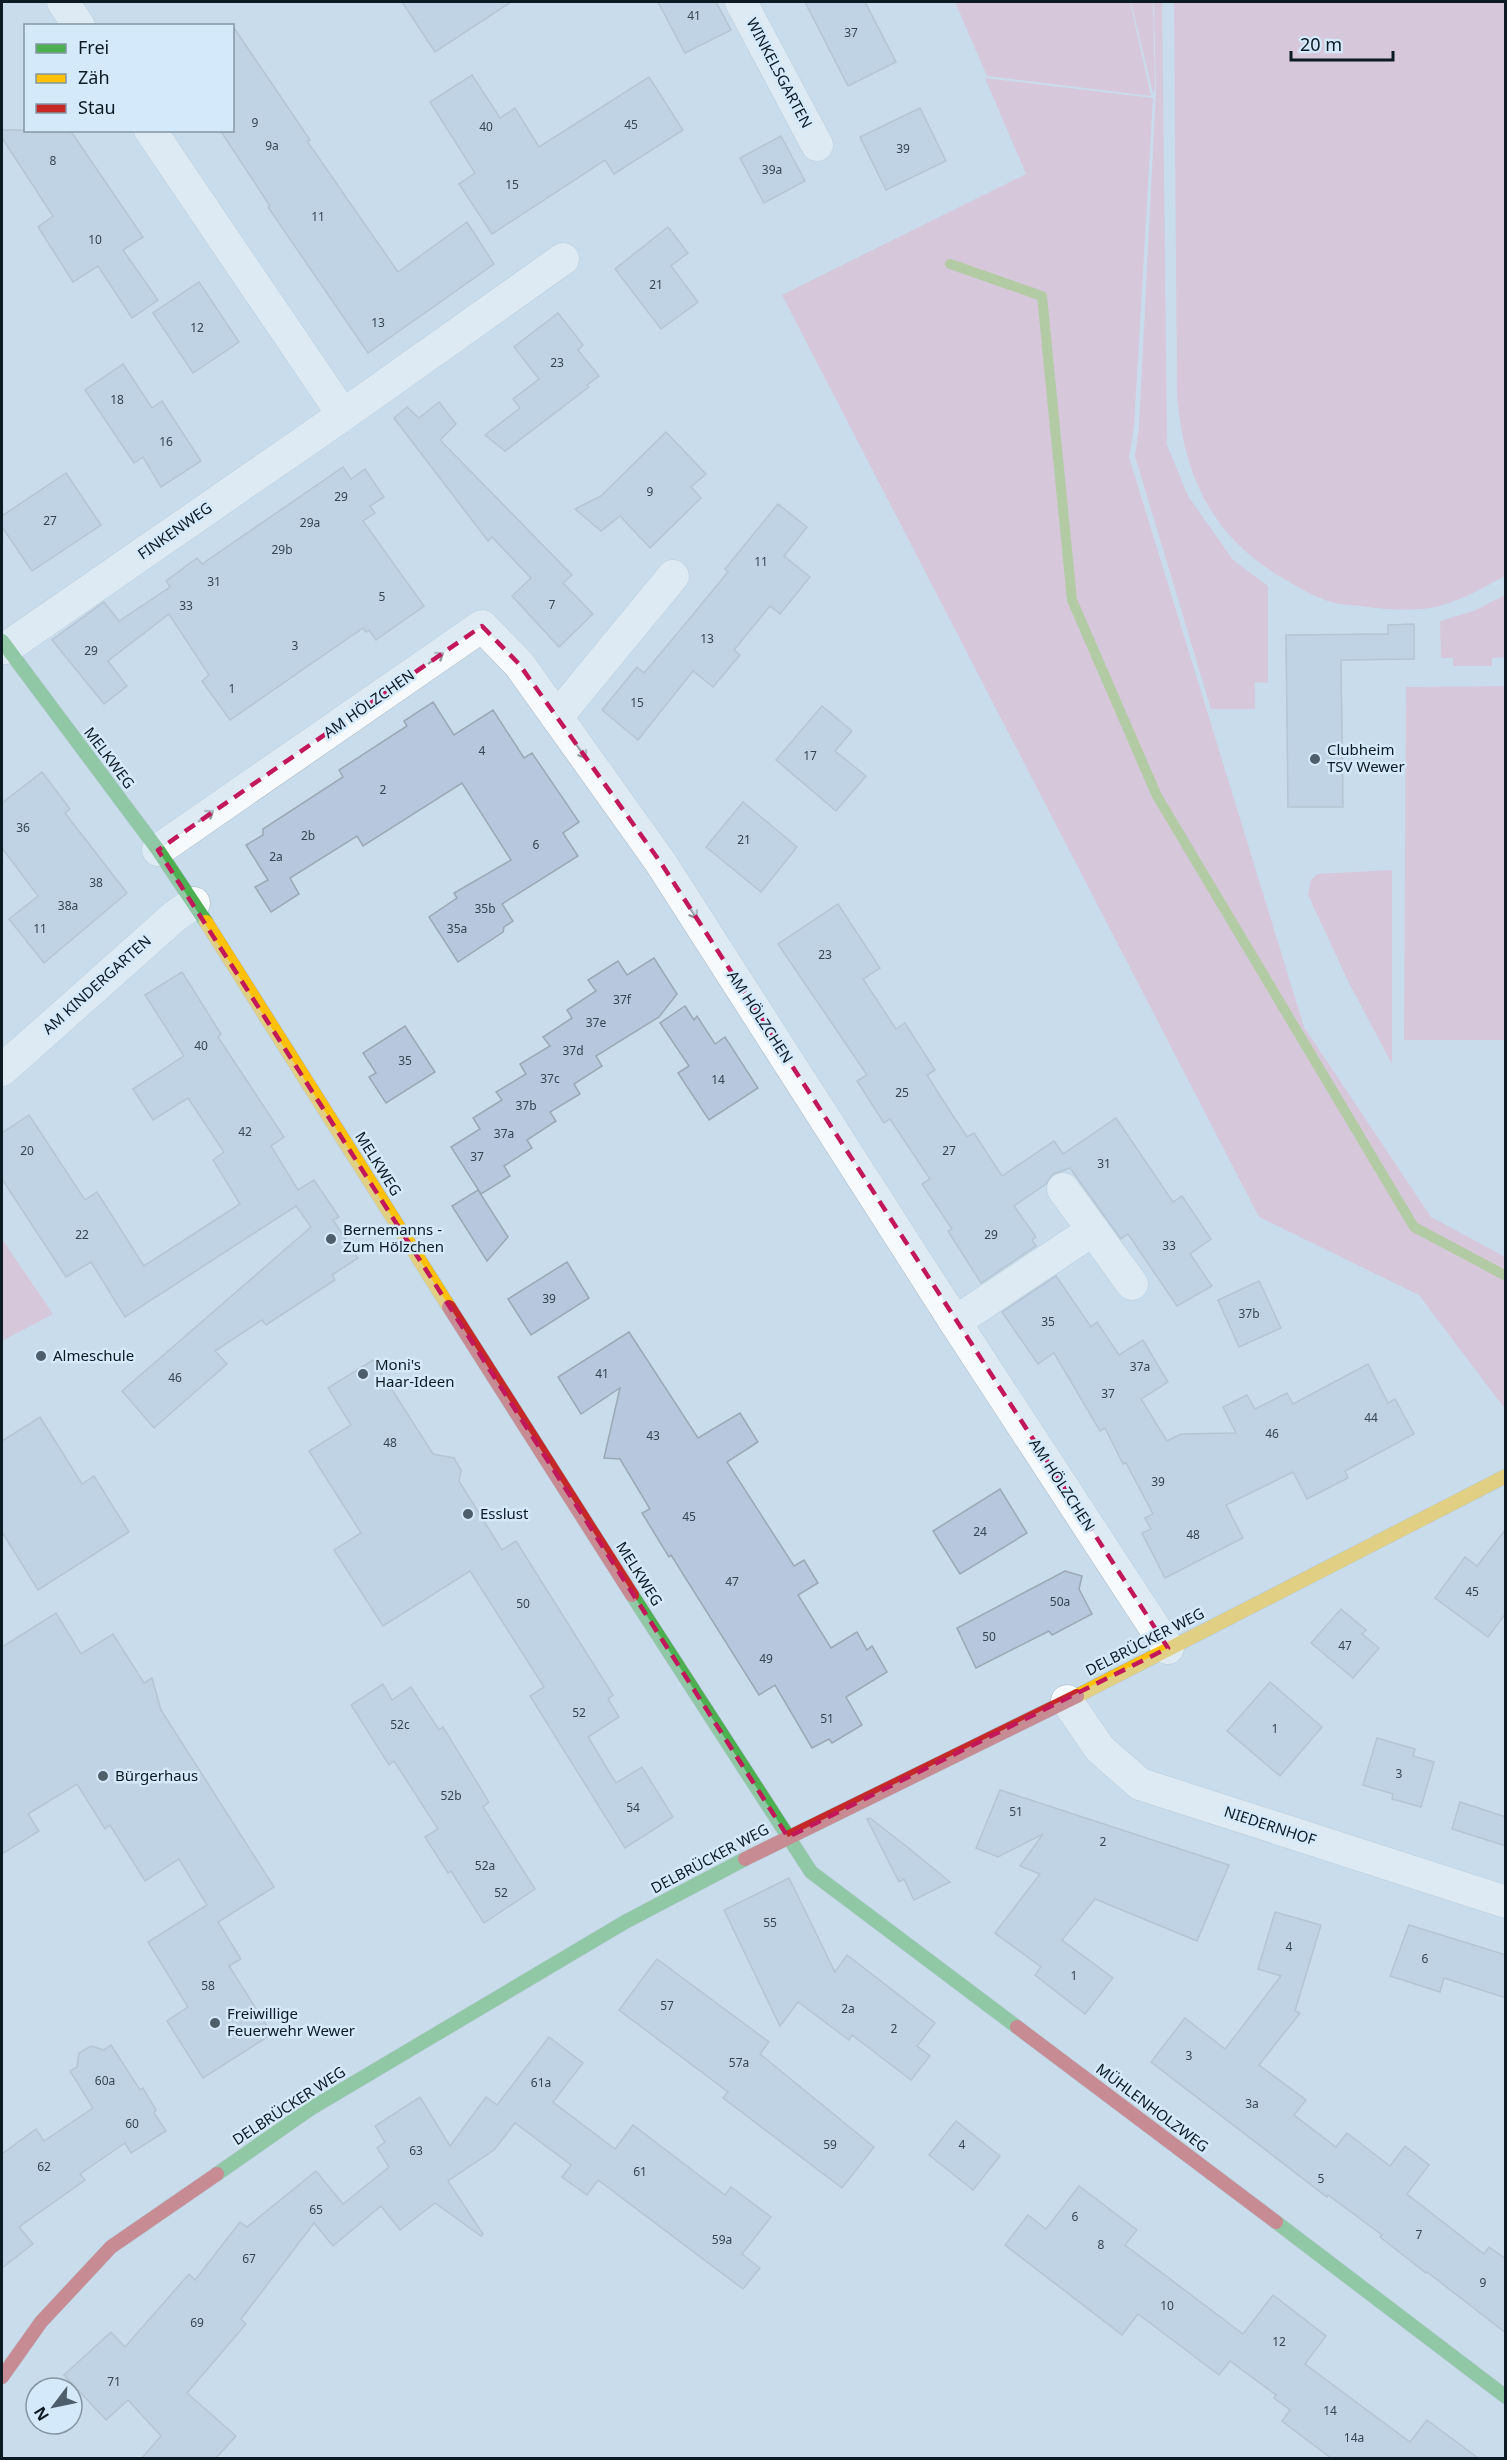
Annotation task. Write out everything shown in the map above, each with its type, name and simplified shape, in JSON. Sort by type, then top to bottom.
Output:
[{"type":"street","points":[[63,2],[78,24]]},
{"type":"street","name":"WINKELSGARTEN","points":[[741,2],[817,144]]},
{"type":"street","points":[[151,132],[343,415]]},
{"type":"street","name":"FINKENWEG","points":[[4,644],[343,415],[563,259]]},
{"type":"street","points":[[557,717],[674,576]]},
{"type":"street","name":"AM HÖLZCHEN","points":[[158,850],[482,626],[519,664],[661,863],[955,1322],[1168,1648]]},
{"type":"street","name":"MELKWEG","points":[[4,644],[158,850],[194,903],[373,1189],[788,1837]]},
{"type":"street","name":"AM KINDERGARTEN","points":[[2,1070],[175,916],[194,903]]},
{"type":"street","points":[[1063,1189],[1132,1284]]},
{"type":"street","points":[[955,1322],[1093,1230]]},
{"type":"street","name":"DELBRÜCKER WEG","points":[[2,2377],[41,2322],[111,2247],[310,2109],[625,1922],[788,1837],[1067,1701],[1506,1476]]},
{"type":"street","name":"NIEDERNHOF","points":[[1067,1701],[1100,1749],[1140,1784],[1506,1902]]},
{"type":"street","name":"MÜHLENHOLZWEG","points":[[788,1837],[811,1872],[1398,2313],[1506,2397]]},
{"type":"highlighted area","points":[[482,626],[519,664],[661,863],[1168,1648],[788,1837],[158,850]]},
{"type":"shaded area","points":[[955,2],[1130,2],[1151,96],[987,76]]},
{"type":"shaded area","points":[[1131,2],[1153,2],[1155,87],[1153,93]]},
{"type":"shaded area","points":[[1154,2],[1162,2],[1167,445],[1188,496],[1233,560],[1268,586],[1268,683],[1255,682],[1255,709],[1211,709],[1135,456],[1139,427],[1156,90]]},
{"type":"shaded area","points":[[1174,2],[1505,2],[1505,576],[1464,597],[1430,608],[1391,609],[1335,603],[1302,590],[1260,563],[1239,545],[1206,502],[1186,451],[1177,393]]},
{"type":"shaded area","points":[[985,78],[1153,98],[1134,427],[1129,457],[1304,1027],[1431,1217],[1505,1257],[1505,1409],[1419,1295],[1259,1217],[782,295],[1026,174]]},
{"type":"shaded area","points":[[1505,595],[1505,657],[1492,658],[1492,666],[1453,666],[1453,658],[1441,658],[1440,621],[1474,611]]},
{"type":"shaded area","points":[[1505,686],[1505,1040],[1404,1040],[1406,687]]},
{"type":"shaded area","points":[[1392,870],[1392,1064],[1349,983],[1308,895],[1311,880],[1317,874]]},
{"type":"shaded area","points":[[2,1239],[53,1314],[2,1341]]},
{"type":"building","points":[[402,2],[511,2],[435,52]]},
{"type":"building","points":[[658,2],[716,2],[731,30],[685,53]]},
{"type":"building","points":[[805,2],[865,2],[896,62],[848,86]]},
{"type":"building","points":[[234,28],[310,140],[307,141],[398,272],[467,222],[494,264],[368,353],[268,207],[270,206],[221,132],[234,132]]},
{"type":"building","points":[[472,75],[500,118],[515,108],[539,147],[649,77],[683,130],[614,174],[605,160],[492,234],[459,184],[475,173],[430,102]]},
{"type":"building","points":[[920,108],[946,161],[886,190],[860,137]]},
{"type":"building","points":[[2,130],[71,132],[143,237],[123,250],[158,300],[132,318],[98,266],[73,282],[38,227],[53,216],[2,138]]},
{"type":"building","points":[[781,136],[805,181],[764,203],[740,158]]},
{"type":"building","points":[[668,227],[688,253],[671,266],[698,302],[661,329],[615,269]]},
{"type":"building","points":[[199,282],[239,342],[193,373],[153,313]]},
{"type":"building","points":[[558,313],[583,345],[578,350],[599,376],[587,385],[589,387],[505,451],[485,435],[520,408],[513,399],[539,379],[514,347]]},
{"type":"building","points":[[123,364],[152,408],[162,401],[201,461],[161,487],[143,457],[134,463],[85,390]]},
{"type":"building","points":[[439,402],[456,424],[440,440],[572,575],[563,583],[593,614],[559,647],[512,596],[531,578],[492,537],[488,541],[394,418],[407,407],[419,418]]},
{"type":"building","points":[[666,432],[706,474],[691,487],[701,498],[650,548],[620,516],[601,531],[575,509],[601,496]]},
{"type":"building","points":[[343,467],[351,479],[365,469],[384,497],[370,506],[375,513],[363,521],[424,606],[376,640],[369,630],[366,632],[363,628],[230,720],[202,681],[209,675],[169,614],[108,661],[127,686],[104,704],[52,640],[104,602],[119,621],[170,587],[166,581],[197,558],[202,564]]},
{"type":"building","points":[[66,473],[101,525],[32,571],[2,527],[2,516]]},
{"type":"building","points":[[778,504],[807,527],[784,556],[810,577],[780,614],[770,606],[734,650],[740,655],[713,687],[693,671],[638,740],[602,710],[637,667],[644,673],[728,572],[725,569]]},
{"type":"building","name":"Clubheim TSV Wewer","points":[[1414,624],[1414,659],[1341,660],[1343,807],[1288,807],[1286,635],[1388,634],[1388,625]]},
{"type":"building","points":[[433,702],[454,735],[493,710],[524,758],[532,753],[579,822],[563,833],[578,856],[502,904],[513,921],[504,927],[503,932],[458,962],[429,917],[457,898],[454,893],[511,860],[462,783],[363,846],[357,836],[290,878],[299,894],[271,912],[255,887],[268,880],[246,845],[263,835],[263,829],[343,777],[339,770],[407,726],[404,721]]},
{"type":"building","points":[[822,706],[852,731],[835,751],[866,776],[836,811],[776,760]]},
{"type":"building","points":[[42,772],[70,809],[65,813],[127,893],[44,963],[9,919],[38,896],[2,848],[2,803]]},
{"type":"building","points":[[743,802],[797,847],[761,892],[706,847]]},
{"type":"building","points":[[838,904],[880,968],[863,979],[896,1029],[905,1023],[935,1070],[927,1075],[946,1105],[967,1137],[974,1133],[1002,1176],[1054,1141],[1063,1154],[1116,1118],[1173,1202],[1182,1196],[1211,1239],[1190,1254],[1212,1286],[1177,1306],[1128,1234],[1121,1239],[1070,1168],[1053,1174],[1046,1184],[1014,1206],[1036,1237],[1032,1240],[1036,1246],[981,1283],[948,1231],[952,1229],[922,1184],[930,1179],[890,1119],[884,1123],[857,1081],[867,1075],[778,944]]},
{"type":"building","points":[[654,958],[677,994],[659,1017],[596,1056],[602,1066],[574,1084],[580,1094],[550,1112],[556,1121],[527,1140],[532,1148],[504,1166],[510,1176],[481,1194],[451,1147],[480,1129],[473,1118],[502,1100],[496,1092],[526,1074],[520,1064],[550,1046],[543,1037],[572,1018],[567,1010],[596,991],[588,980],[618,961],[627,975]]},
{"type":"building","points":[[182,972],[221,1034],[218,1037],[284,1137],[271,1146],[298,1190],[314,1180],[339,1217],[333,1220],[358,1258],[332,1275],[335,1280],[266,1325],[262,1320],[215,1351],[227,1364],[154,1428],[122,1391],[311,1227],[296,1206],[125,1317],[91,1262],[66,1277],[2,1179],[2,1133],[29,1115],[85,1200],[97,1192],[144,1266],[240,1204],[213,1160],[224,1152],[188,1098],[153,1120],[133,1089],[184,1056],[145,995]]},
{"type":"building","points":[[685,1006],[694,1020],[697,1016],[715,1044],[725,1037],[758,1088],[709,1120],[678,1073],[689,1066],[660,1023]]},
{"type":"building","points":[[405,1026],[435,1072],[386,1103],[369,1077],[376,1073],[363,1053]]},
{"type":"building","points":[[478,1190],[508,1237],[487,1261],[452,1206]]},
{"type":"building","points":[[567,1262],[589,1298],[531,1335],[508,1299]]},
{"type":"building","points":[[1056,1276],[1091,1327],[1097,1322],[1119,1355],[1143,1340],[1168,1382],[1141,1399],[1167,1441],[1181,1434],[1236,1433],[1223,1407],[1247,1395],[1255,1409],[1287,1393],[1293,1404],[1368,1364],[1388,1403],[1395,1399],[1414,1434],[1345,1471],[1348,1478],[1307,1499],[1293,1472],[1226,1505],[1243,1538],[1165,1578],[1142,1533],[1151,1529],[1145,1518],[1153,1514],[1126,1463],[1123,1464],[1105,1428],[1100,1431],[1054,1353],[1038,1364],[1002,1312]]},
{"type":"building","points":[[1259,1281],[1281,1328],[1239,1347],[1218,1300]]},
{"type":"building","points":[[629,1332],[698,1438],[740,1413],[758,1442],[727,1462],[794,1566],[804,1560],[818,1583],[798,1595],[831,1648],[857,1632],[867,1650],[872,1646],[887,1672],[846,1697],[862,1725],[832,1743],[829,1739],[812,1748],[775,1685],[759,1695],[642,1513],[650,1509],[620,1459],[604,1458],[620,1388],[581,1414],[558,1377]]},
{"type":"building","points":[[373,1360],[433,1454],[454,1458],[461,1470],[459,1481],[502,1550],[516,1541],[613,1695],[608,1699],[619,1717],[588,1737],[616,1783],[642,1767],[673,1817],[625,1848],[530,1696],[544,1687],[470,1571],[383,1626],[334,1550],[361,1533],[309,1451],[351,1425],[328,1388]]},
{"type":"building","points":[[40,1417],[82,1484],[94,1476],[129,1532],[38,1590],[2,1532],[2,1441]]},
{"type":"building","points":[[1000,1489],[1027,1533],[960,1574],[933,1531]]},
{"type":"building","points":[[1506,1529],[1506,1613],[1488,1637],[1435,1598],[1465,1557],[1477,1566]]},
{"type":"building","points":[[1065,1571],[1082,1576],[1079,1589],[1092,1614],[1052,1635],[1049,1631],[976,1668],[957,1628]]},
{"type":"building","points":[[1341,1609],[1366,1630],[1362,1634],[1379,1648],[1353,1678],[1311,1643]]},
{"type":"building","name":"Bürgerhaus","points":[[56,1613],[81,1654],[113,1634],[144,1683],[152,1678],[161,1710],[274,1887],[218,1922],[241,1959],[229,1966],[272,2034],[203,2078],[167,2021],[188,2007],[148,1942],[207,1905],[179,1859],[145,1881],[110,1825],[105,1829],[77,1784],[28,1814],[39,1831],[2,1854],[2,1647]]},
{"type":"building","points":[[1270,1682],[1322,1727],[1280,1776],[1227,1731]]},
{"type":"building","points":[[383,1684],[392,1700],[411,1687],[439,1730],[443,1727],[489,1802],[483,1807],[535,1889],[484,1923],[451,1871],[448,1873],[425,1837],[438,1829],[394,1761],[389,1765],[351,1705]]},
{"type":"building","points":[[1377,1738],[1415,1749],[1413,1756],[1434,1762],[1421,1807],[1392,1799],[1393,1794],[1363,1785]]},
{"type":"building","points":[[1000,1790],[1229,1865],[1197,1941],[1095,1899],[1062,1940],[1113,1978],[1085,2014],[1035,1975],[1041,1967],[995,1933],[1040,1874],[1020,1866],[1043,1834],[998,1857],[976,1848]]},
{"type":"building","points":[[1460,1802],[1506,1817],[1506,1846],[1452,1829]]},
{"type":"building","points":[[870,1818],[950,1882],[914,1900],[904,1879],[899,1882],[867,1819]]},
{"type":"building","points":[[789,1878],[835,1972],[847,1955],[935,2023],[917,2046],[930,2056],[911,2080],[852,2035],[849,2040],[798,2002],[780,2026],[724,1910]]},
{"type":"building","points":[[1275,1912],[1321,1925],[1295,2011],[1300,2013],[1259,2065],[1306,2100],[1294,2115],[1336,2147],[1347,2133],[1390,2166],[1405,2146],[1429,2165],[1407,2194],[1484,2254],[1489,2247],[1506,2259],[1506,2333],[1380,2237],[1382,2235],[1328,2195],[1327,2197],[1151,2062],[1185,2018],[1225,2049],[1281,1976],[1258,1969]]},
{"type":"building","points":[[1409,1925],[1506,1955],[1506,1998],[1444,1978],[1440,1992],[1390,1976]]},
{"type":"building","points":[[657,1959],[769,2042],[760,2054],[874,2147],[842,2188],[723,2098],[728,2092],[619,2010]]},
{"type":"building","points":[[549,2037],[583,2063],[553,2102],[615,2149],[633,2125],[725,2195],[731,2187],[771,2217],[742,2254],[760,2268],[743,2289],[598,2180],[587,2195],[562,2177],[571,2165],[515,2123],[494,2150],[448,2181],[483,2234],[481,2236],[435,2203],[400,2230],[381,2206],[333,2246],[314,2223],[241,2319],[246,2324],[187,2393],[236,2436],[216,2458],[142,2458],[161,2436],[128,2400],[106,2420],[84,2396],[84,2376],[64,2375],[111,2332],[125,2347],[189,2274],[195,2280],[240,2222],[247,2227],[316,2171],[343,2204],[389,2167],[377,2148],[385,2142],[375,2126],[420,2097],[450,2146],[486,2097],[497,2105]]},
{"type":"building","points":[[111,2045],[140,2090],[143,2088],[156,2110],[154,2113],[166,2131],[131,2153],[125,2143],[80,2174],[85,2180],[19,2227],[33,2244],[2,2268],[2,2154],[36,2129],[44,2141],[93,2108],[70,2071],[77,2067],[79,2053],[91,2046],[104,2050]]},
{"type":"building","points":[[956,2121],[1000,2156],[973,2190],[929,2155]]},
{"type":"building","points":[[1079,2186],[1137,2230],[1125,2245],[1243,2334],[1273,2295],[1326,2336],[1305,2364],[1410,2442],[1427,2420],[1478,2458],[1331,2458],[1282,2421],[1290,2410],[1274,2398],[1276,2395],[1230,2361],[1219,2375],[1138,2314],[1122,2335],[1005,2245],[1028,2215],[1046,2229]]},
{"type":"waterway","points":[[950,264],[1042,296],[1072,600],[1157,796],[1414,1227],[1506,1276]]},
{"type":"traffic: fast","points":[[2,641],[158,850],[206,922]]},
{"type":"traffic: fast","points":[[632,1595],[811,1872],[1017,2027]]},
{"type":"traffic: fast","points":[[217,2174],[310,2109],[625,1922],[745,1859]]},
{"type":"traffic: fast","points":[[1276,2222],[1506,2397]]},
{"type":"traffic: slow","points":[[206,922],[449,1307]]},
{"type":"traffic: slow","points":[[1077,1696],[1506,1476]]},
{"type":"traffic: jam","points":[[449,1307],[632,1595]]},
{"type":"traffic: jam","points":[[745,1859],[1077,1696]]},
{"type":"traffic: jam","points":[[1017,2027],[1276,2222]]},
{"type":"traffic: jam","points":[[2,2377],[41,2322],[111,2247],[217,2174]]},
{"type":"place","name":"Clubheim TSV Wewer","points":[[1315,759]]},
{"type":"place","name":"Bernemanns - Zum Hölzchen","points":[[331,1239]]},
{"type":"place","name":"Almeschule","points":[[41,1356]]},
{"type":"place","name":"Moni's Haar-Ideen","points":[[363,1374]]},
{"type":"place","name":"Esslust","points":[[468,1514]]},
{"type":"place","name":"Bürgerhaus","points":[[103,1776]]},
{"type":"place","name":"Freiwillige Feuerwehr Wewer","points":[[215,2023]]}]
